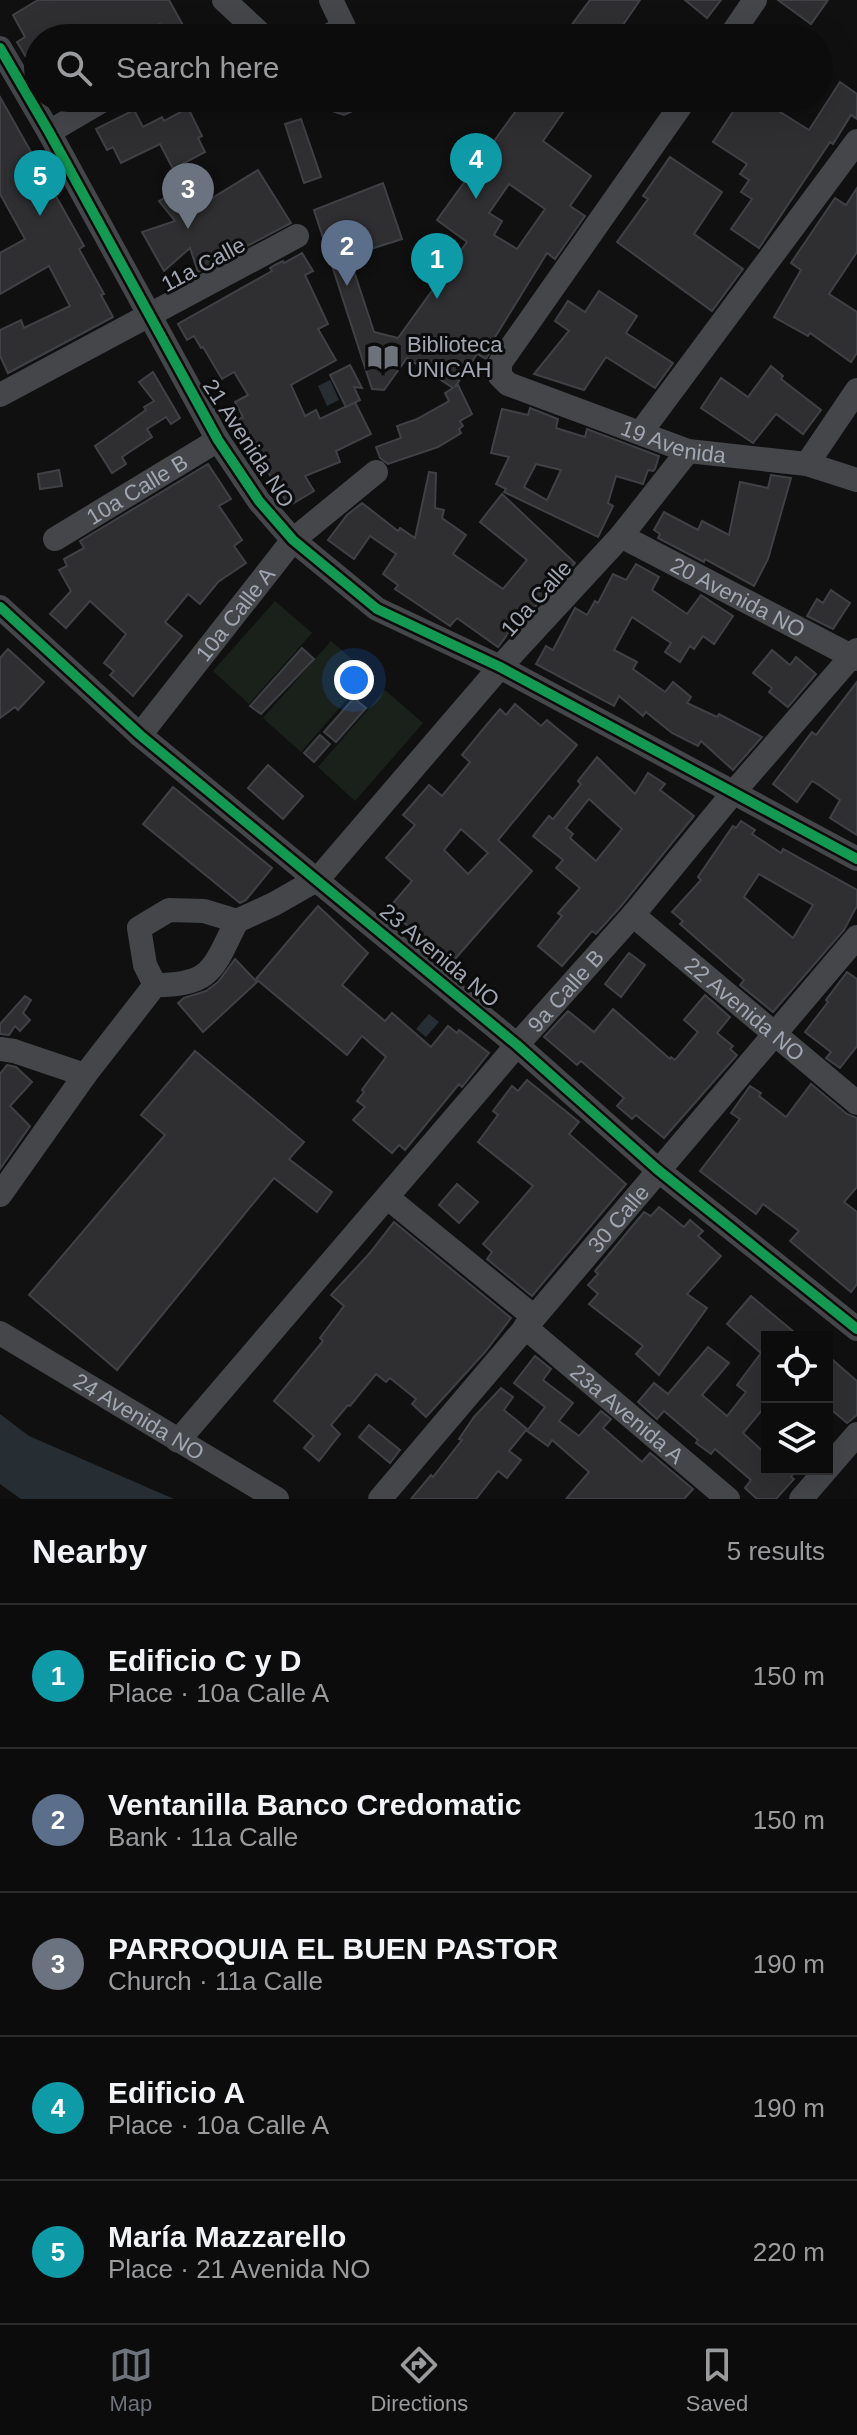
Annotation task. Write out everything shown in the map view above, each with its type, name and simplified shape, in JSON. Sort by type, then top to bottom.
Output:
[{"type":"street","points":[[224,0],[250,24]]},
{"type":"street","points":[[331,0],[343,24]]},
{"type":"street","points":[[739,24],[755,0]]},
{"type":"street","name":"21 Avenida NO","points":[[0,48],[24,89]]},
{"type":"street","name":"21 Avenida NO","points":[[37,112],[218,440],[259,501],[293,540],[377,609],[500,667],[857,859]]},
{"type":"street","points":[[49,132],[83,112]]},
{"type":"street","name":"19 Avenida","points":[[676,112],[500,363],[500,376],[508,384],[688,451],[807,464],[857,480]]},
{"type":"street","points":[[641,432],[857,141]]},
{"type":"street","name":"11a Calle","points":[[0,395],[297,236]]},
{"type":"street","points":[[807,464],[857,390]]},
{"type":"street","name":"10a Calle B","points":[[55,539],[218,440]]},
{"type":"street","name":"10a Calle","points":[[237,921],[318,879],[500,667],[621,536],[688,451]]},
{"type":"street","name":"10a Calle A","points":[[140,735],[293,540],[376,472]]},
{"type":"street","name":"20 Avenida NO","points":[[621,536],[855,655]]},
{"type":"street","name":"23 Avenida NO","points":[[5,620],[517,1045],[658,1170],[857,1329]]},
{"type":"street","name":"9a Calle B","points":[[178,1441],[855,655]]},
{"type":"street","points":[[169,910],[204,911],[237,921],[218,963],[202,976],[183,985],[155,985],[145,965],[139,928],[169,910]]},
{"type":"street","name":"22 Avenida NO","points":[[633,915],[857,1103]]},
{"type":"street","name":"30 Calle","points":[[380,1499],[857,937]]},
{"type":"street","points":[[0,1195],[85,1075],[155,985]]},
{"type":"street","points":[[0,1049],[85,1075]]},
{"type":"street","name":"23a Avenida A","points":[[388,1198],[728,1499]]},
{"type":"street","name":"24 Avenida NO","points":[[0,1333],[277,1499]]},
{"type":"street","points":[[801,1499],[857,1434]]},
{"type":"shaded area","points":[[330,380],[339,400],[327,406],[318,386]]},
{"type":"shaded area","points":[[275,601],[312,633],[249,704],[213,671]]},
{"type":"shaded area","points":[[331,641],[369,674],[301,752],[263,718]]},
{"type":"shaded area","points":[[385,690],[423,723],[355,801],[318,767]]},
{"type":"shaded area","points":[[429,1014],[439,1022],[426,1037],[416,1029]]},
{"type":"shaded area","points":[[0,1414],[29,1436],[174,1499],[21,1499],[0,1484]]},
{"type":"building","points":[[38,0],[169,0],[182,24],[24,24],[24,35],[13,15]]},
{"type":"building","points":[[590,0],[640,0],[624,24],[572,24]]},
{"type":"building","points":[[685,0],[721,0],[707,18]]},
{"type":"building","points":[[778,0],[828,0],[811,24]]},
{"type":"building","points":[[24,38],[24,54],[17,42]]},
{"type":"building","points":[[840,82],[857,94],[857,119],[851,115],[833,144],[830,142],[759,248],[731,229],[752,199],[741,192],[749,180],[740,174],[747,164],[713,142],[733,112],[780,112],[809,130],[821,112],[833,112],[833,93]]},
{"type":"building","points":[[0,97],[84,246],[79,249],[113,317],[8,373],[0,356],[0,330],[21,320],[24,328],[70,306],[49,266],[0,294],[0,253],[25,239],[0,194]]},
{"type":"building","points":[[130,112],[135,112],[143,127],[162,117],[164,121],[181,112],[190,112],[202,136],[198,138],[205,152],[173,169],[160,144],[121,163],[113,147],[107,150],[96,129]]},
{"type":"building","points":[[515,112],[563,112],[543,141],[591,176],[570,206],[585,216],[555,259],[547,253],[492,342],[495,344],[486,359],[477,354],[455,387],[458,385],[472,414],[460,421],[463,426],[459,429],[461,433],[438,447],[388,464],[380,458],[376,447],[401,438],[397,426],[449,401],[445,393],[453,388],[407,358],[384,390],[372,389],[314,210],[383,183],[402,239],[349,256],[374,332],[398,338],[467,242],[437,220]],"holes":[[[509,184],[545,209],[517,249],[494,235],[502,221],[489,213]]]},
{"type":"building","points":[[301,119],[321,177],[304,183],[285,124]]},
{"type":"building","points":[[670,157],[722,192],[694,234],[743,269],[712,311],[617,242],[648,199],[643,196]]},
{"type":"building","points":[[258,170],[291,223],[198,272],[190,248],[164,271],[142,232],[175,221],[159,201],[190,183],[199,206]]},
{"type":"building","points":[[857,188],[857,252],[829,294],[857,312],[857,353],[851,362],[810,333],[808,336],[774,317],[801,270],[791,263],[835,198],[846,205]]},
{"type":"building","points":[[302,253],[313,271],[305,275],[328,324],[318,329],[336,360],[291,385],[305,416],[316,410],[320,419],[355,402],[371,434],[336,451],[340,462],[305,476],[314,491],[289,506],[268,472],[271,470],[253,438],[248,432],[240,436],[232,423],[243,417],[235,402],[248,395],[234,372],[222,379],[203,347],[194,336],[187,340],[178,324],[272,271],[270,268],[275,265]]},
{"type":"building","points":[[599,291],[637,316],[626,333],[673,363],[655,388],[606,357],[584,390],[534,374],[569,331],[555,321],[568,301],[585,312]]},
{"type":"building","points":[[350,365],[362,388],[354,387],[360,400],[346,407],[330,375]]},
{"type":"building","points":[[771,366],[783,376],[781,379],[821,410],[803,434],[776,414],[753,443],[701,408],[721,378],[748,397]]},
{"type":"building","points":[[153,372],[180,418],[171,424],[166,417],[147,429],[152,437],[122,457],[126,464],[112,473],[95,446],[154,401],[139,382]]},
{"type":"building","points":[[530,408],[558,419],[556,428],[585,437],[587,429],[659,456],[655,469],[648,470],[643,484],[616,476],[608,503],[613,506],[598,537],[504,492],[506,489],[496,484],[509,457],[491,453],[502,409],[528,415]],"holes":[[[536,464],[561,470],[547,500],[524,487]]]},
{"type":"building","points":[[208,464],[231,499],[219,506],[242,540],[234,546],[246,563],[218,582],[200,604],[188,594],[165,622],[182,636],[133,696],[110,675],[114,671],[104,663],[126,634],[90,601],[66,628],[50,614],[71,591],[59,570],[67,566],[64,559],[84,548],[80,541]]},
{"type":"building","points":[[59,470],[62,486],[40,489],[38,474]]},
{"type":"building","points":[[429,472],[436,473],[435,508],[444,510],[442,518],[466,535],[453,554],[503,589],[527,560],[480,522],[502,494],[575,563],[532,610],[528,607],[498,647],[457,618],[450,626],[395,589],[398,585],[383,574],[396,554],[370,536],[354,559],[328,540],[347,515],[362,503],[398,531],[400,528],[415,538]]},
{"type":"building","points":[[771,475],[791,478],[768,559],[754,586],[658,538],[660,534],[654,530],[664,512],[698,530],[702,521],[729,535],[740,482],[768,488]]},
{"type":"building","points":[[636,564],[659,577],[652,590],[687,614],[701,595],[733,616],[714,644],[703,636],[694,649],[690,646],[680,662],[665,652],[671,643],[632,617],[614,650],[637,662],[633,669],[665,692],[673,682],[691,697],[687,703],[717,717],[719,714],[762,737],[733,770],[701,741],[698,746],[672,733],[646,712],[643,716],[619,696],[614,706],[536,664],[546,646],[553,650],[575,608],[587,615],[595,601],[598,603],[613,574],[626,580]]},
{"type":"building","points":[[831,590],[850,603],[833,629],[807,616],[817,599],[823,603]]},
{"type":"building","points":[[302,648],[314,659],[261,714],[250,706]]},
{"type":"building","points":[[8,649],[44,682],[18,710],[15,707],[0,718],[0,658]]},
{"type":"building","points":[[772,650],[790,665],[796,657],[816,674],[788,707],[769,692],[772,688],[753,673]]},
{"type":"building","points":[[857,682],[857,835],[830,818],[840,800],[819,785],[812,781],[797,802],[773,784],[812,732],[816,735]]},
{"type":"building","points":[[354,698],[366,708],[336,742],[324,732]]},
{"type":"building","points":[[515,704],[541,726],[547,720],[577,745],[498,840],[532,871],[448,967],[422,945],[425,941],[388,909],[412,881],[386,858],[415,825],[403,815],[429,785],[442,796],[470,762],[462,755],[500,709],[506,715]],"holes":[[[461,829],[488,853],[468,874],[444,850]]]},
{"type":"building","points":[[320,735],[330,744],[314,762],[304,753]]},
{"type":"building","points":[[597,757],[635,794],[648,773],[665,784],[660,790],[694,816],[622,905],[596,934],[592,931],[562,966],[538,946],[562,916],[558,913],[580,888],[556,868],[563,860],[533,836],[549,816],[553,819],[581,784],[578,781]],"holes":[[[589,799],[622,829],[596,861],[570,838],[573,834],[566,828]]]},
{"type":"building","points":[[268,765],[303,796],[283,819],[248,788]]},
{"type":"building","points":[[173,787],[272,868],[246,900],[240,903],[143,824]]},
{"type":"building","points":[[741,821],[755,830],[752,834],[781,853],[783,849],[857,890],[857,906],[844,930],[773,1012],[740,985],[744,980],[680,924],[683,921],[672,912],[701,880],[698,877],[733,826],[736,828]],"holes":[[[759,874],[813,905],[793,938],[744,897]]]},
{"type":"building","points":[[318,906],[368,953],[342,985],[385,1021],[392,1013],[431,1047],[448,1026],[457,1033],[459,1030],[489,1053],[405,1150],[399,1145],[392,1153],[353,1120],[365,1107],[357,1101],[364,1092],[362,1090],[386,1057],[362,1036],[347,1055],[256,979]]},
{"type":"building","points":[[629,953],[645,965],[621,997],[605,984]]},
{"type":"building","points":[[235,959],[257,982],[203,1032],[178,1003],[218,982]]},
{"type":"building","points":[[847,972],[857,979],[857,1046],[840,1068],[826,1058],[831,1052],[805,1032]]},
{"type":"building","points":[[705,995],[730,1017],[717,1033],[733,1046],[730,1049],[737,1055],[664,1138],[636,1115],[632,1119],[617,1106],[624,1098],[581,1061],[577,1065],[544,1037],[568,1011],[594,1032],[613,1009],[670,1059],[675,1060],[698,1032],[684,1020]]},
{"type":"building","points":[[25,996],[31,1000],[23,1013],[30,1020],[20,1031],[15,1026],[9,1035],[0,1034],[0,1024]]},
{"type":"building","points":[[195,1051],[304,1142],[289,1159],[332,1192],[317,1212],[274,1178],[117,1370],[29,1295],[165,1135],[141,1115]]},
{"type":"building","points":[[7,1065],[16,1067],[32,1082],[10,1106],[30,1126],[0,1169],[0,1074]]},
{"type":"building","points":[[527,1080],[579,1122],[569,1134],[626,1184],[532,1296],[487,1259],[492,1252],[483,1244],[533,1186],[478,1142],[498,1115],[493,1111],[512,1086],[518,1091]]},
{"type":"building","points":[[811,1084],[847,1114],[857,1118],[857,1187],[844,1202],[857,1212],[857,1284],[851,1292],[790,1241],[799,1231],[763,1204],[756,1214],[700,1171],[740,1119],[731,1113],[750,1086],[786,1117]]},
{"type":"building","points":[[457,1184],[478,1202],[459,1223],[439,1205]]},
{"type":"building","points":[[659,1207],[684,1227],[690,1220],[703,1231],[698,1236],[721,1256],[687,1294],[707,1308],[659,1375],[636,1354],[643,1346],[589,1304],[598,1294],[588,1285],[598,1274],[595,1271],[644,1212],[651,1216]]},
{"type":"building","points":[[394,1222],[511,1318],[485,1352],[426,1417],[412,1404],[416,1399],[390,1378],[386,1382],[376,1374],[331,1425],[340,1434],[319,1461],[304,1448],[314,1436],[274,1401],[323,1341],[320,1338],[344,1306],[331,1295]]},
{"type":"building","points":[[751,1296],[793,1331],[761,1331],[761,1353],[727,1324]]},
{"type":"building","points":[[708,1347],[729,1363],[702,1395],[727,1416],[746,1392],[737,1385],[761,1353],[761,1411],[743,1433],[761,1450],[761,1475],[792,1475],[794,1479],[776,1499],[757,1499],[745,1488],[751,1480],[715,1449],[711,1454],[664,1411],[657,1419],[638,1402],[654,1383],[668,1394]]},
{"type":"building","points":[[535,1356],[551,1369],[543,1380],[573,1403],[559,1421],[579,1436],[601,1411],[611,1419],[603,1428],[642,1462],[650,1453],[693,1489],[684,1499],[566,1499],[589,1472],[552,1440],[548,1446],[527,1431],[545,1407],[514,1383]]},
{"type":"building","points":[[833,1360],[857,1381],[857,1415],[847,1423],[833,1411]]},
{"type":"building","points":[[501,1388],[513,1397],[504,1410],[527,1429],[509,1451],[521,1460],[507,1478],[498,1471],[476,1499],[411,1499],[431,1475],[433,1477],[462,1440],[459,1439],[474,1417]]},
{"type":"building","points":[[369,1425],[400,1450],[390,1463],[359,1437]]},
{"type":"cycle path","points":[[0,48],[24,89]]},
{"type":"cycle path","points":[[37,112],[218,440],[259,501],[293,540],[377,609],[500,667],[857,859]]},
{"type":"cycle path","points":[[0,607],[140,735],[517,1045],[658,1170],[857,1329]]},
{"type":"place","name":"Edificio A","points":[[476,199]]},
{"type":"place","name":"María Mazzarello","points":[[40,216]]},
{"type":"place","name":"PARROQUIA EL BUEN PASTOR","points":[[188,229]]},
{"type":"place","name":"Ventanilla Banco Credomatic","points":[[347,286]]},
{"type":"place","name":"Edificio C y D","points":[[437,299]]},
{"type":"place","name":"Biblioteca UNICAH","points":[[383,357]]}]
